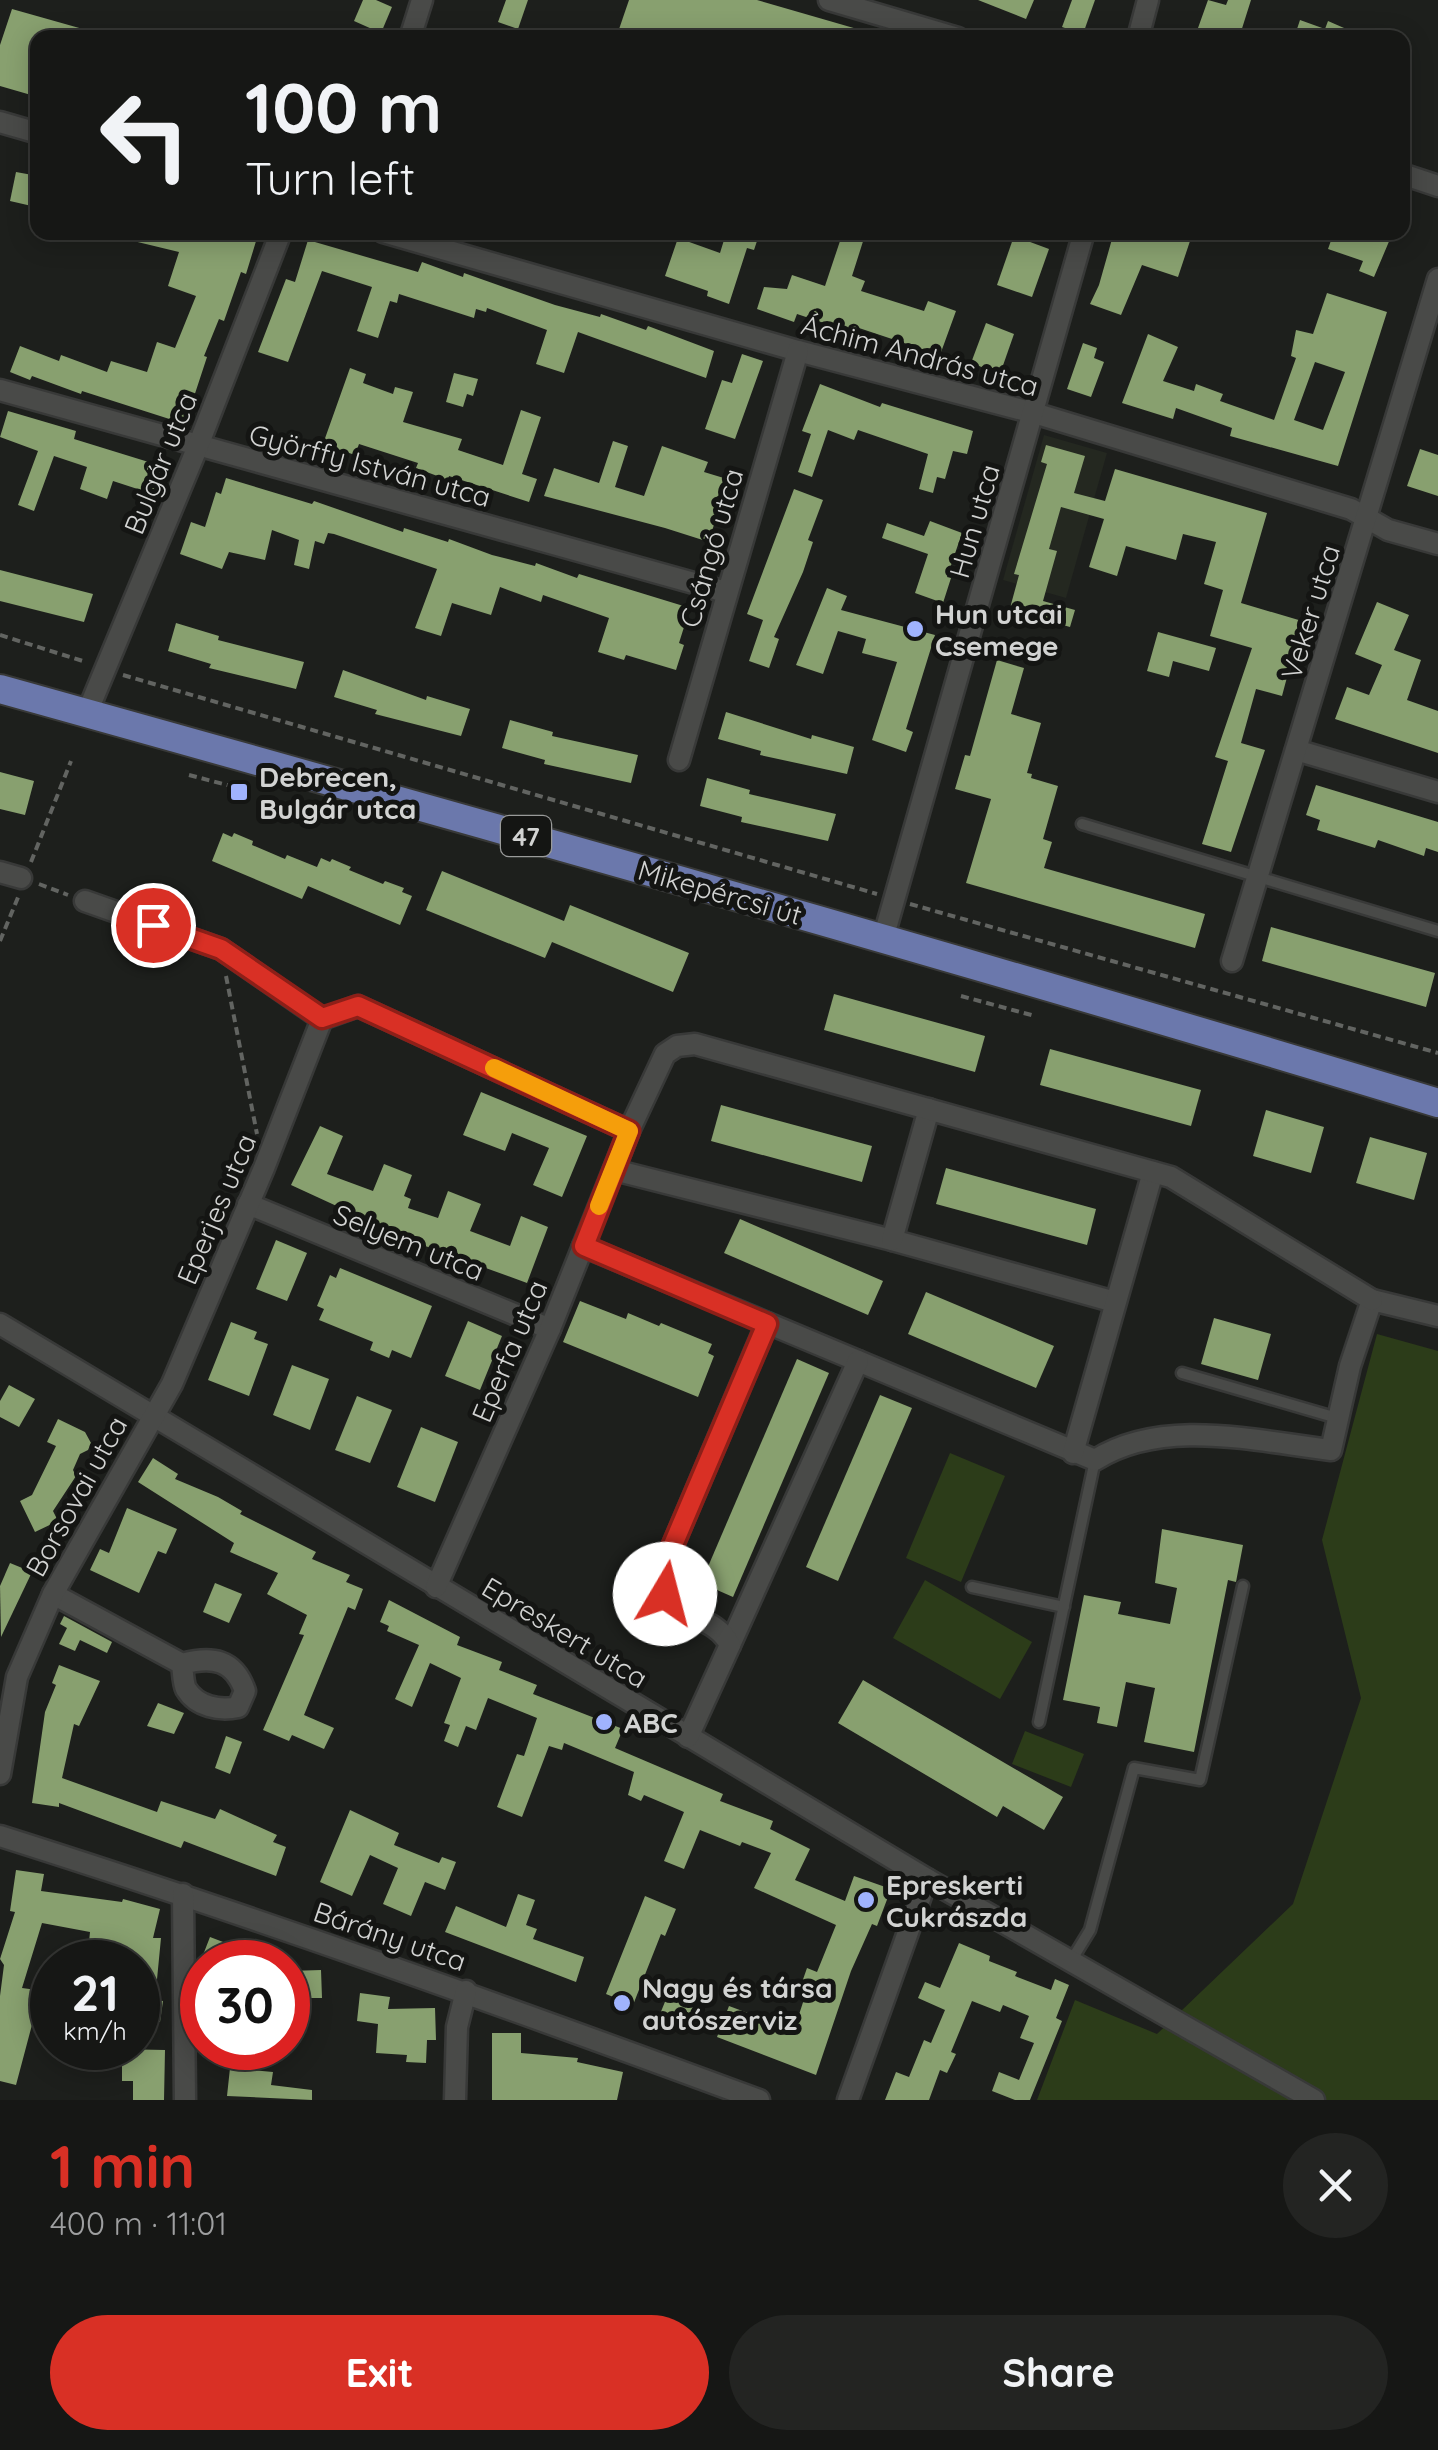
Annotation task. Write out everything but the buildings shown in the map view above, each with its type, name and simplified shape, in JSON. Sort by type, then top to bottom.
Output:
[{"type":"main road","name":"Mikepércsi út","points":[[0,688],[1072,992],[1438,1103]]},
{"type":"street","points":[[413,30],[422,0]]},
{"type":"street","points":[[829,0],[931,30]]},
{"type":"street","points":[[1140,30],[1148,0]]},
{"type":"street","points":[[0,122],[30,131]]},
{"type":"street","points":[[1410,177],[1438,186]]},
{"type":"street","name":"Bulgár utca","points":[[87,713],[198,446],[278,240]]},
{"type":"street","name":"Áchim András utca","points":[[411,240],[798,351],[1034,413],[1352,510],[1388,530],[1438,544]]},
{"type":"street","name":"Hun utca","points":[[883,939],[1082,240]]},
{"type":"street","name":"Veker utca","points":[[1232,961],[1438,279]]},
{"type":"street","name":"Csángó utca","points":[[680,760],[798,351]]},
{"type":"street","name":"Györffy István utca","points":[[0,390],[726,592]]},
{"type":"street","points":[[1296,750],[1438,792]]},
{"type":"street","points":[[85,900],[221,949],[322,1018],[358,1006],[629,1131]]},
{"type":"street","name":"Eperjes utca","points":[[151,1417],[172,1384],[264,1168],[322,1018]]},
{"type":"street","name":"Eperfa utca","points":[[436,1587],[550,1330],[629,1131],[665,1054],[678,1046],[695,1044],[928,1110]]},
{"type":"street","points":[[892,1240],[928,1110],[1171,1177],[1372,1300],[1438,1316]]},
{"type":"street","points":[[614,1170],[892,1240],[1115,1302]]},
{"type":"street","points":[[1074,1453],[1152,1172]]},
{"type":"street","name":"Selyem utca","points":[[248,1204],[550,1330]]},
{"type":"street","points":[[584,1246],[1095,1460],[1142,1438],[1222,1437],[1331,1450],[1350,1366],[1372,1300]]},
{"type":"street","name":"Epreskert utca","points":[[0,1324],[927,1879],[1314,2100]]},
{"type":"street","points":[[730,1645],[724,1632],[672,1606],[662,1580],[664,1566],[767,1324]]},
{"type":"street","points":[[688,1736],[858,1361]]},
{"type":"street","name":"Borsovai utca","points":[[0,1774],[9,1673],[151,1417]]},
{"type":"street","points":[[54,1594],[182,1664]]},
{"type":"street","name":"Bárány utca","points":[[0,1836],[183,1894],[466,1992],[758,2100]]},
{"type":"street","points":[[848,2100],[927,1879]]},
{"type":"street","points":[[183,1894],[185,2100]]},
{"type":"street","points":[[456,2100],[456,2028],[466,1992]]},
{"type":"lane","points":[[1082,824],[1438,931]]},
{"type":"lane","points":[[1182,1373],[1338,1418]]},
{"type":"lane","points":[[1038,1722],[1095,1460]]},
{"type":"lane","points":[[1072,1960],[1090,1930],[1134,1768],[1200,1780],[1243,1586]]},
{"type":"lane","points":[[972,1587],[1064,1607]]},
{"type":"path","points":[[0,635],[895,900],[1438,1053]]},
{"type":"path","points":[[0,941],[15,876],[71,761]]},
{"type":"path","points":[[189,775],[250,791]]},
{"type":"path","points":[[15,876],[85,900]]},
{"type":"path","points":[[221,949],[264,1168]]},
{"type":"path","points":[[962,996],[1034,1016]]},
{"type":"shaded area","points":[[1044,435],[1107,453],[1066,598],[1003,580]]},
{"type":"green space","points":[[1377,1334],[1438,1351],[1438,2100],[1037,2100],[1075,2000],[1157,2034],[1293,1904],[1361,1698],[1322,1540]]},
{"type":"green space","points":[[950,1453],[1005,1476],[961,1582],[906,1558]]},
{"type":"green space","points":[[925,1580],[1032,1642],[1000,1699],[893,1638]]},
{"type":"green space","points":[[1025,1731],[1084,1754],[1071,1787],[1012,1764]]},
{"type":"slow traffic","points":[[494,1068],[629,1131],[599,1206]]},
{"type":"place","name":"Hun utcai Csemege","points":[[915,629]]},
{"type":"place","name":"Debrecen, Bulgár utca","points":[[239,792]]},
{"type":"place","name":"ABC","points":[[604,1722]]},
{"type":"place","name":"Epreskerti Cukrászda","points":[[866,1900]]},
{"type":"place","name":"Nagy és társa autószerviz","points":[[622,2003]]},
{"type":"route","points":[[153,925],[221,949],[322,1018],[358,1006],[629,1131],[584,1246],[767,1324],[664,1566],[665,1594]]}]
